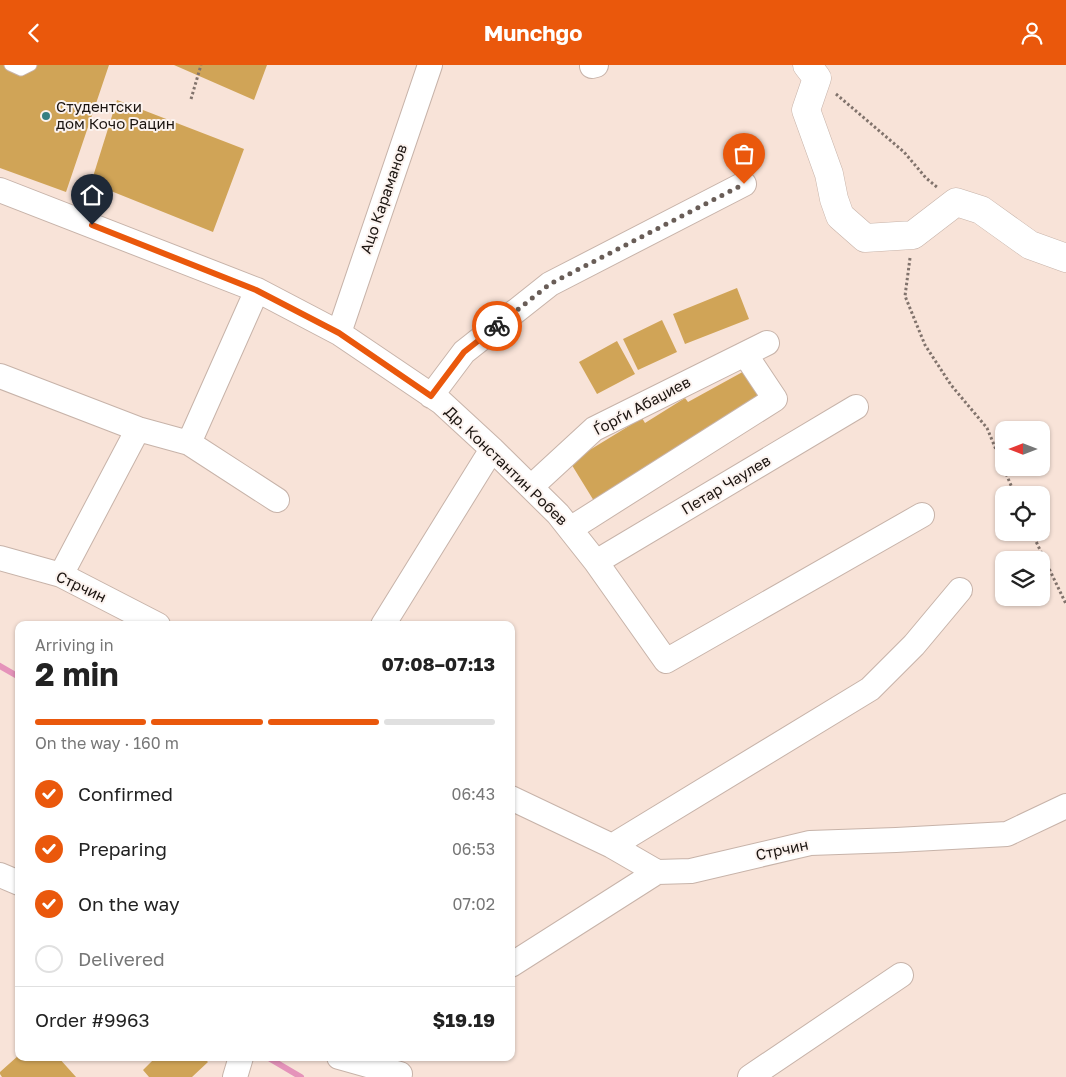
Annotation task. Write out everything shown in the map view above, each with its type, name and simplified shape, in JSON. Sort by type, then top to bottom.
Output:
[{"type":"street","name":"Ацо Караманов","points":[[339,333],[430,65]]},
{"type":"street","points":[[812,71],[806,110],[830,174],[834,199],[840,216],[865,238],[913,235],[956,202],[981,210],[1030,245],[1066,258]]},
{"type":"street","points":[[431,396],[464,352],[550,284],[744,184]]},
{"type":"street","name":"Др. Константин Робев","points":[[0,190],[256,290],[339,333],[441,402],[558,514],[596,562],[666,661],[922,515]]},
{"type":"street","points":[[189,443],[256,290]]},
{"type":"street","name":"Ѓорѓи Абаџиев","points":[[531,487],[594,429],[766,343]]},
{"type":"street","points":[[570,529],[775,399],[745,354]]},
{"type":"street","points":[[0,376],[138,429],[189,443],[277,500]]},
{"type":"street","name":"Петар Чаулев","points":[[596,562],[856,407]]},
{"type":"street","points":[[61,575],[138,429]]},
{"type":"street","points":[[385,621],[492,449]]},
{"type":"street","name":"Стрчин","points":[[0,558],[61,575],[150,621]]},
{"type":"street","points":[[612,845],[870,689],[914,645],[960,590]]},
{"type":"street","points":[[515,800],[612,845],[657,872],[515,962]]},
{"type":"street","name":"Стрчин","points":[[657,872],[691,871],[810,843],[896,841],[1007,834],[1066,806]]},
{"type":"street","points":[[0,875],[15,881]]},
{"type":"street","points":[[750,1077],[902,975]]},
{"type":"street","points":[[235,1077],[239,1061]]},
{"type":"street","points":[[357,1061],[396,1070]]},
{"type":"lane","points":[[10,65],[21,70],[30,65]]},
{"type":"path","points":[[190,99],[201,65]]},
{"type":"path","points":[[812,71],[904,152],[926,178],[956,202]]},
{"type":"path","points":[[913,235],[905,296],[925,345],[951,385],[987,428],[1011,486]]},
{"type":"path","points":[[1036,541],[1066,604]]},
{"type":"building","name":"Студентски дом Кочо Рацин","points":[[0,65],[109,65],[66,192],[0,168]]},
{"type":"building","name":"Студентски дом Кочо Рацин","points":[[174,65],[267,65],[254,100]]},
{"type":"building","points":[[117,100],[244,149],[213,232],[91,183]]},
{"type":"building","points":[[737,288],[749,319],[685,344],[673,314]]},
{"type":"building","points":[[662,320],[677,352],[638,370],[623,339]]},
{"type":"building","points":[[617,341],[635,374],[597,394],[579,362]]},
{"type":"building","points":[[748,369],[765,396],[594,501],[570,462],[642,418],[645,423],[685,398],[688,402]]},
{"type":"building","points":[[15,1059],[15,1061],[62,1061],[76,1077],[2,1077],[0,1072]]},
{"type":"building","points":[[152,1061],[208,1062],[192,1077],[149,1077],[143,1070]]},
{"type":"waterway","points":[[0,666],[15,675]]},
{"type":"waterway","points":[[274,1061],[301,1077]]},
{"type":"way so far","points":[[497,326],[550,284],[744,184]]},
{"type":"place","name":"Студентски дом Кочо Рацин","points":[[46,116]]},
{"type":"route","points":[[92,225],[256,290],[339,333],[431,396],[464,352],[497,326]]}]
